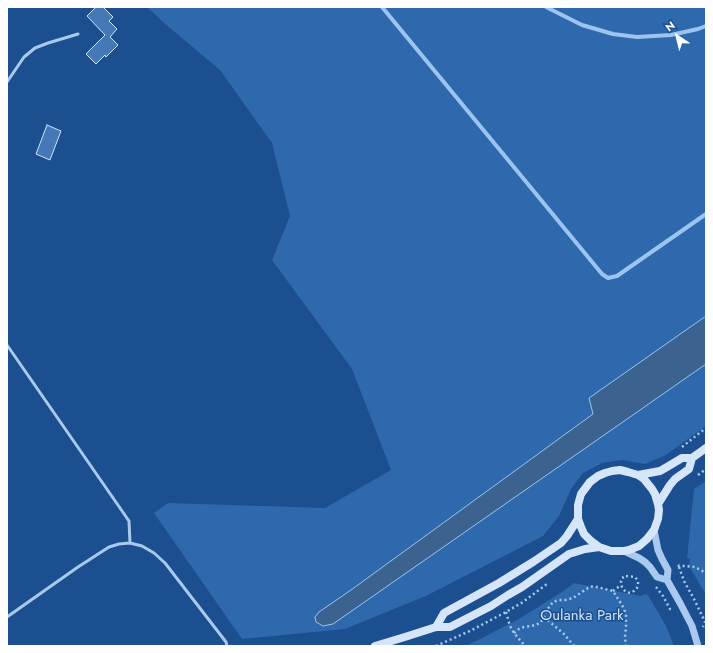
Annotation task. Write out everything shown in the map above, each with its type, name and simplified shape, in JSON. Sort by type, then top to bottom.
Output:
[{"type":"main road","points":[[638,475],[660,471],[682,458],[692,458],[706,448]]},
{"type":"main road","points":[[658,504],[675,479],[689,469],[692,458]]},
{"type":"main road","points":[[620,470],[638,475],[644,479],[652,489],[658,504],[658,519],[654,530],[639,546],[630,550],[611,551],[599,547],[584,534],[578,519],[578,505],[581,494],[590,482],[605,472],[620,470]]},
{"type":"main road","points":[[436,627],[444,613],[498,583],[561,543],[578,519]]},
{"type":"main road","points":[[375,646],[436,627],[450,627],[491,606],[522,587],[569,554],[585,549],[599,547]]},
{"type":"street","points":[[654,530],[658,550],[668,570],[667,580],[692,626],[698,646]]},
{"type":"street","points":[[624,551],[645,562],[657,577],[667,580]]},
{"type":"lane","points":[[7,82],[24,57],[36,48],[78,34]]},
{"type":"lane","points":[[7,344],[129,520],[130,543]]},
{"type":"lane","points":[[7,617],[78,566],[109,547],[130,543],[142,546],[154,553],[165,563],[226,642],[227,646]]},
{"type":"path","points":[[678,450],[706,430]]},
{"type":"path","points":[[674,560],[679,566],[682,574]]},
{"type":"path","points":[[679,566],[695,567],[706,573]]},
{"type":"path","points":[[635,577],[638,581],[637,588],[634,591],[626,592],[621,585],[622,578],[626,576],[635,577],[642,574]]},
{"type":"path","points":[[613,591],[621,585]]},
{"type":"path","points":[[514,633],[519,629],[536,625],[541,622],[553,602],[573,598],[593,586],[613,591],[622,605],[626,614],[626,646]]},
{"type":"path","points":[[506,612],[514,633],[525,646]]},
{"type":"path","points":[[544,618],[564,634],[574,646]]},
{"type":"green space","points":[[147,7],[706,7],[706,426],[666,455],[645,464],[622,460],[602,463],[583,473],[571,489],[559,516],[543,536],[428,595],[345,629],[242,639],[154,513],[168,503],[325,508],[391,470],[352,369],[272,260],[290,216],[272,143],[220,70]]},
{"type":"green space","points":[[706,481],[706,595],[689,566],[690,559],[687,558],[694,489]]},
{"type":"green space","name":"Oulanka Park","points":[[574,583],[641,596],[645,594],[648,595],[666,626],[674,646],[465,646],[519,619]]},
{"type":"shaded area","points":[[706,316],[706,364],[333,624],[323,626],[316,622],[315,617],[319,612],[593,414],[589,398]]},
{"type":"building","points":[[96,7],[103,7],[113,17],[109,21],[117,29],[110,37],[118,45],[106,57],[105,55],[96,64],[86,54],[105,35],[87,16]]},
{"type":"building","points":[[47,125],[61,131],[50,160],[36,154]]},
{"type":"waterway","points":[[382,7],[602,274],[608,278],[617,276],[706,214]]},
{"type":"waterway","points":[[546,7],[582,25],[613,34],[637,37],[671,35],[706,26]]}]
